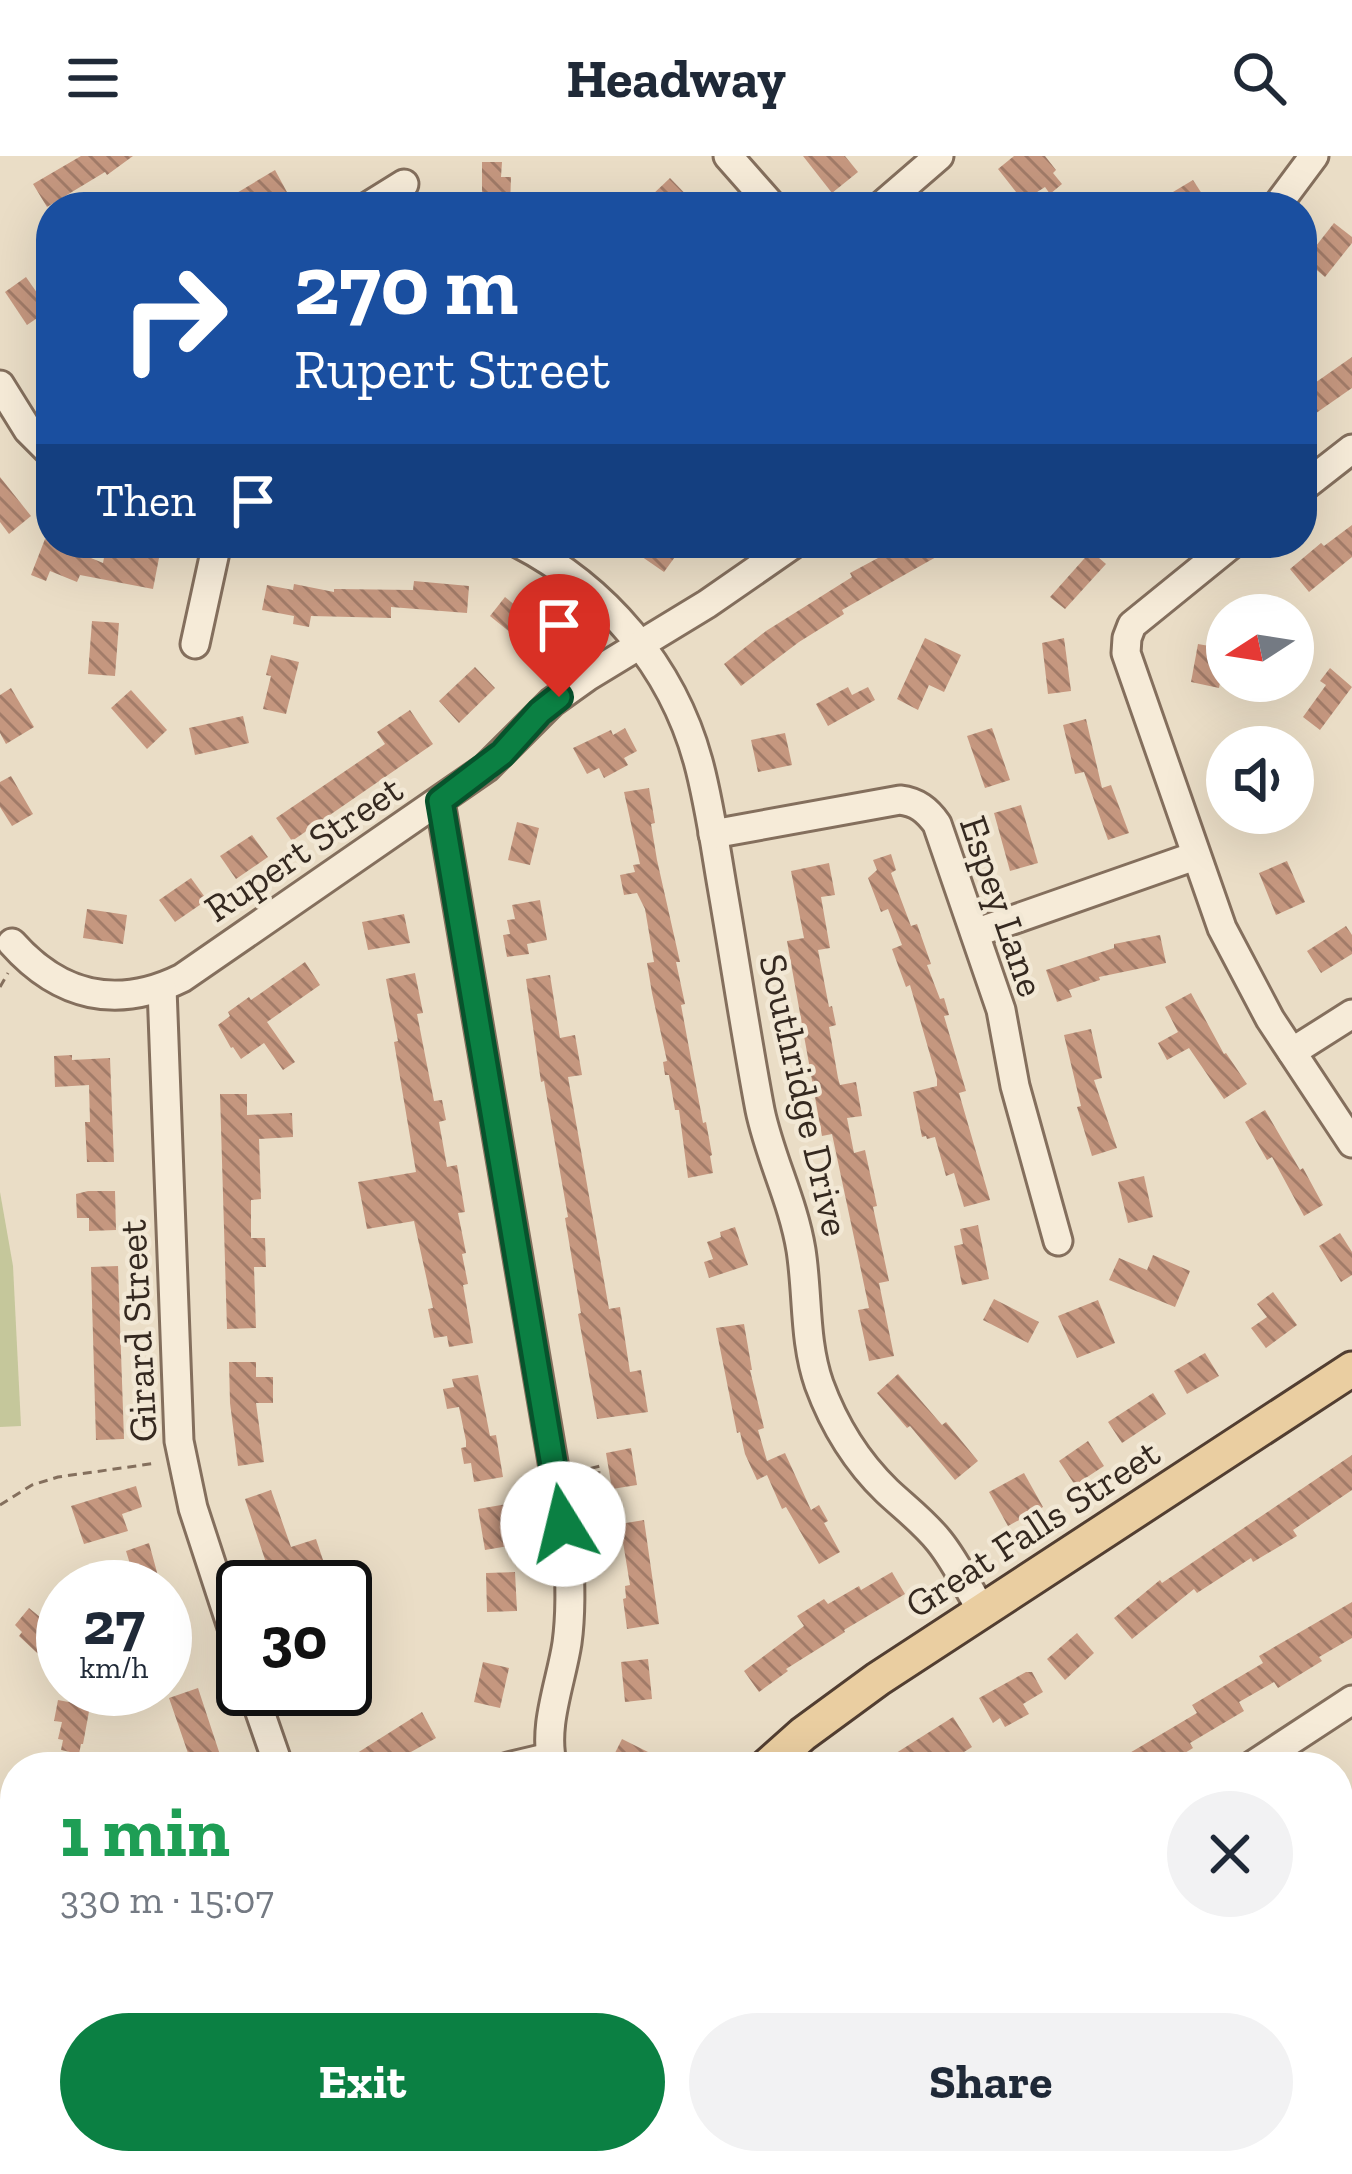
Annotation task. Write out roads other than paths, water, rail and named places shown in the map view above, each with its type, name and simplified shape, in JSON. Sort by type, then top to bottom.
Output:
[{"type":"main road","name":"Great Falls Street","points":[[783,1752],[860,1693],[1352,1369]]},
{"type":"street","points":[[728,156],[760,192]]},
{"type":"street","points":[[897,192],[939,156]]},
{"type":"street","points":[[1287,192],[1314,156]]},
{"type":"street","points":[[391,192],[404,184]]},
{"type":"street","points":[[0,385],[36,438]]},
{"type":"street","points":[[1317,476],[1352,449]]},
{"type":"street","points":[[195,644],[215,558]]},
{"type":"street","name":"Southridge Drive","points":[[544,558],[616,615],[669,689],[686,726],[699,763],[761,1116],[794,1214],[802,1254],[808,1343],[817,1378],[844,1440],[884,1489],[941,1543],[982,1611]]},
{"type":"street","name":"Rupert Street","points":[[12,943],[46,976],[92,994],[116,996],[162,988],[182,978],[440,801],[502,754],[552,701],[773,558]]},
{"type":"street","points":[[1213,558],[1132,625],[1126,653],[1222,928],[1245,976],[1352,1143]]},
{"type":"street","name":"Espey Lane","points":[[712,834],[900,789],[928,812],[937,824],[1001,1010],[1015,1087],[1058,1241]]},
{"type":"street","points":[[440,801],[568,1556],[568,1634],[549,1734],[551,1752]]},
{"type":"street","points":[[975,933],[1196,856]]},
{"type":"street","name":"Girard Street","points":[[162,988],[182,1459],[216,1578]]},
{"type":"street","points":[[1292,1052],[1352,1014]]},
{"type":"street","points":[[1273,1752],[1352,1700]]},
{"type":"street","points":[[262,1716],[274,1752]]}]
